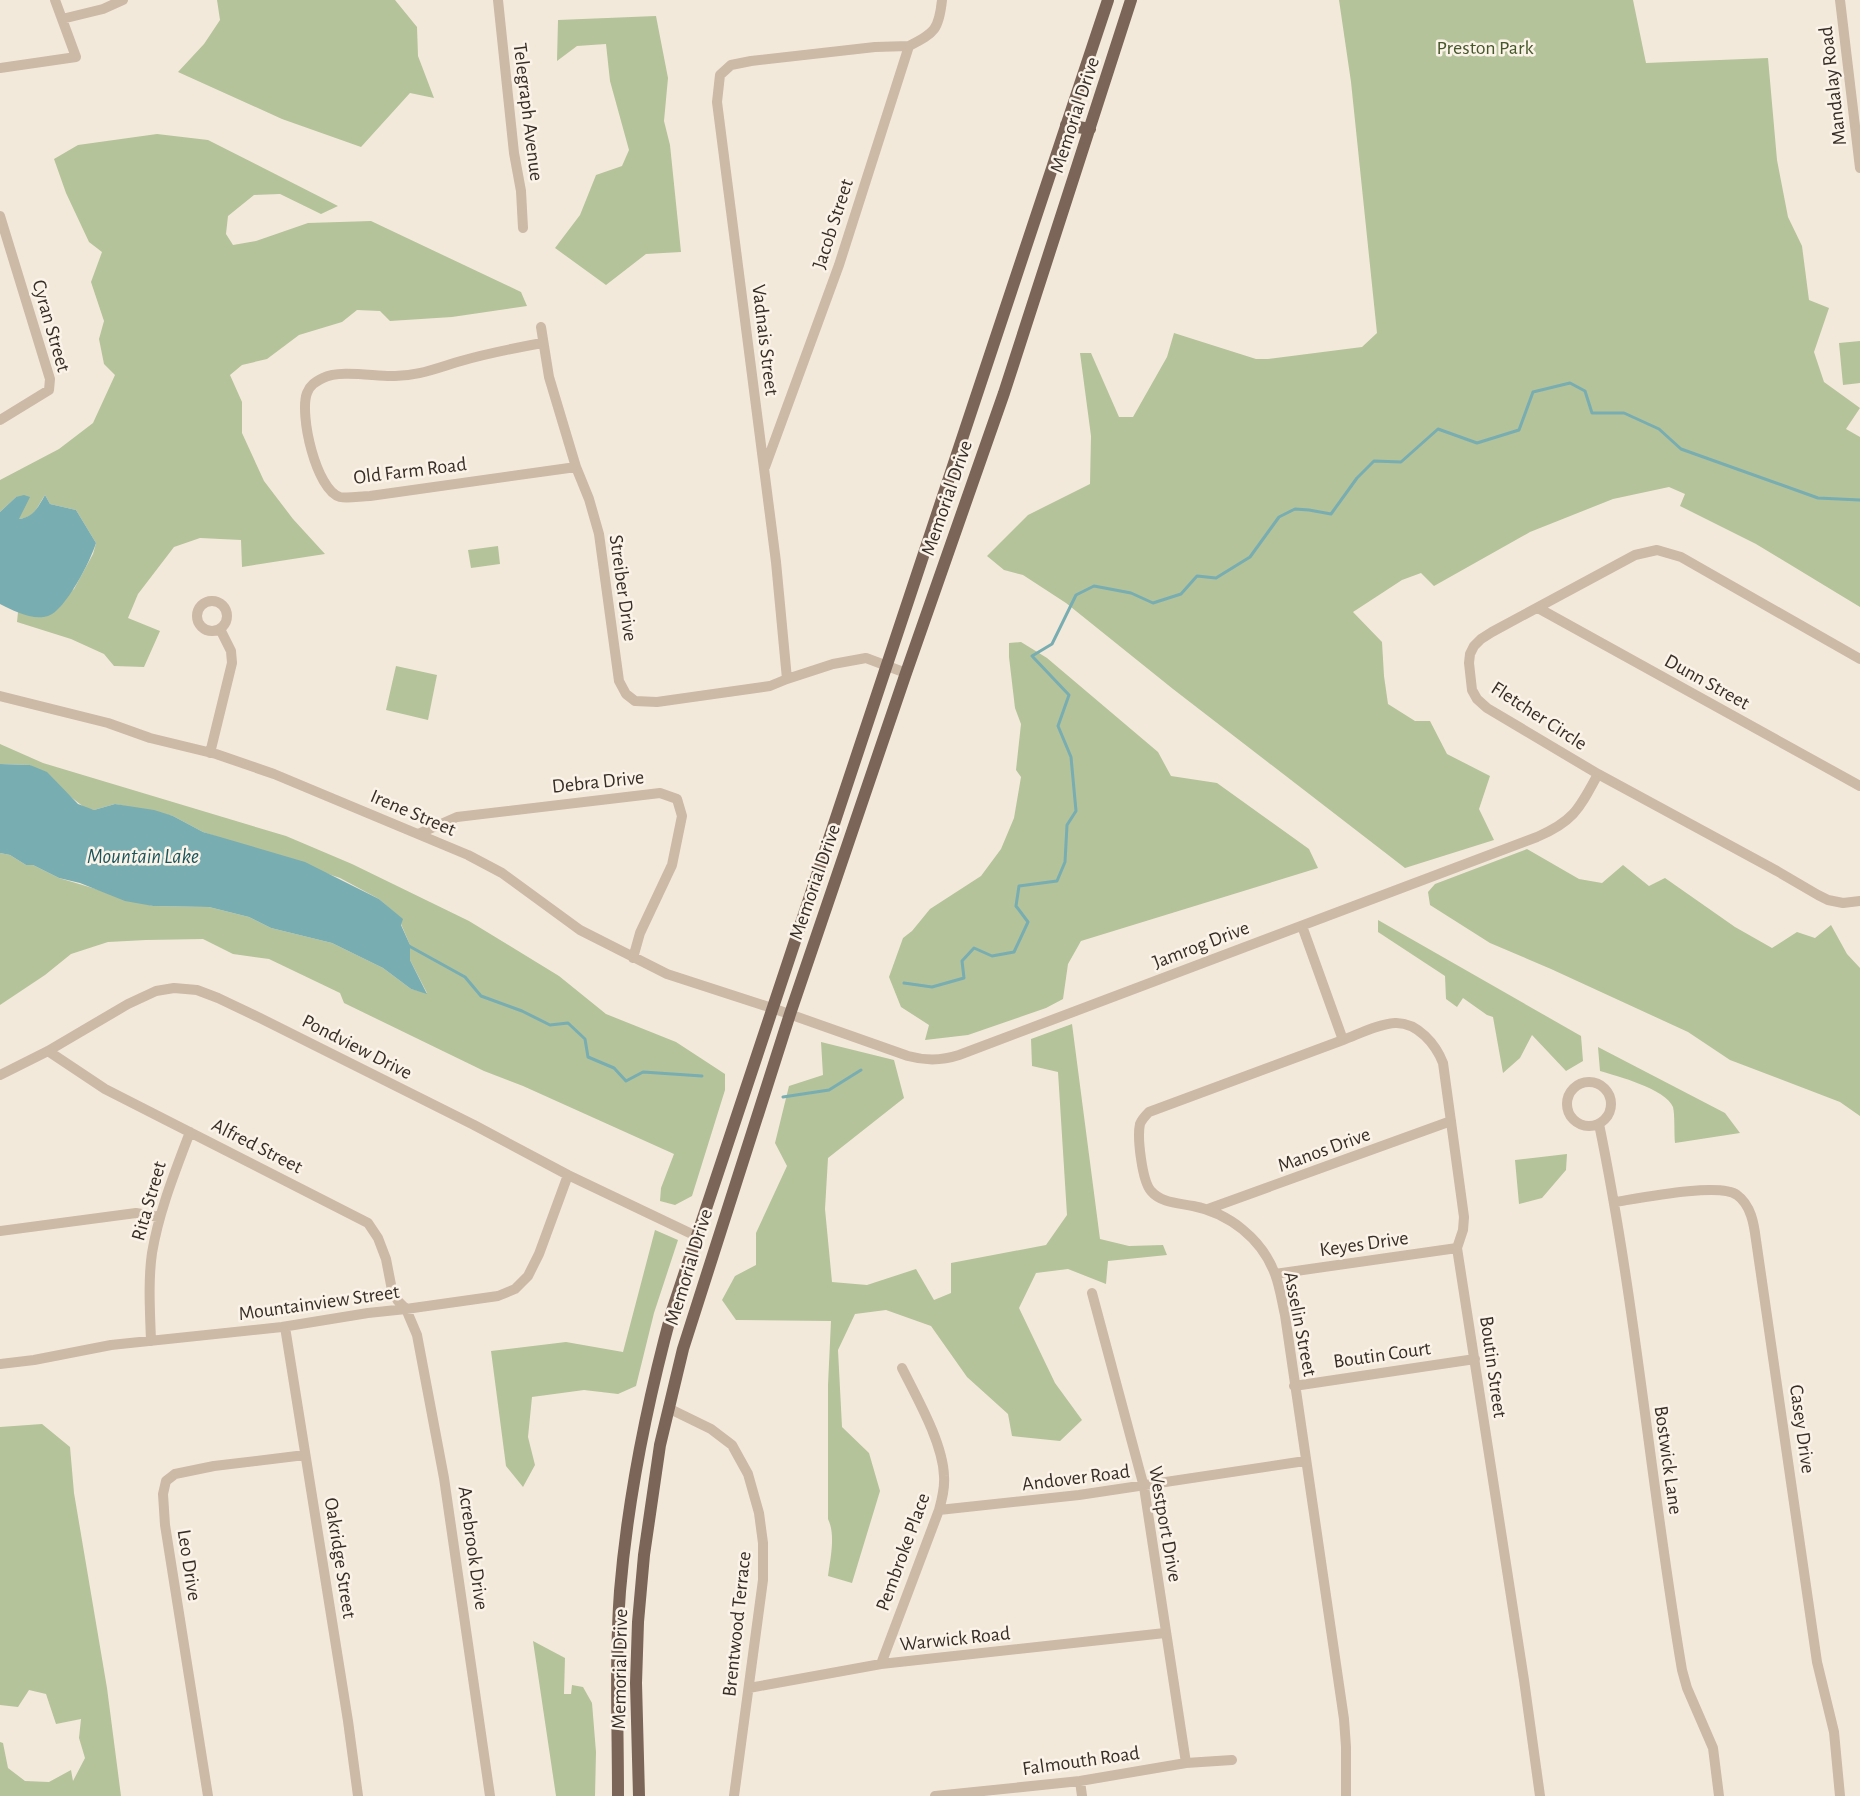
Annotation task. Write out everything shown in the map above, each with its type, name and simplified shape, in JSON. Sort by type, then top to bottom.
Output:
[{"type":"main road","name":"Memorial Drive","points":[[618,1796],[618,1642],[621,1583],[629,1514],[651,1395],[672,1311],[1108,0]]},
{"type":"main road","name":"Memorial Drive","points":[[638,1796],[636,1683],[640,1591],[649,1510],[668,1408],[696,1303],[790,1014],[906,672],[1004,394],[1131,0]]},
{"type":"main road","points":[[1066,125],[1090,130]]},
{"type":"street","points":[[0,68],[76,57],[56,0]]},
{"type":"street","points":[[62,19],[103,9],[123,0]]},
{"type":"street","name":"Telegraph Avenue","points":[[498,0],[514,153],[521,191],[523,228]]},
{"type":"street","points":[[909,46],[934,31],[940,15],[942,0]]},
{"type":"street","name":"Mandalay Road","points":[[1840,0],[1857,122],[1860,168]]},
{"type":"street","name":"Jacob Street","points":[[765,469],[839,264],[909,46]]},
{"type":"street","name":"Vadnais Street","points":[[787,679],[765,469],[719,126],[717,102],[720,75],[731,65],[751,61],[875,47],[909,46]]},
{"type":"street","name":"Cyran Street","points":[[0,216],[50,380],[49,390],[0,420]]},
{"type":"street","name":"Streiber Drive","points":[[541,327],[548,377],[576,467],[589,499],[598,534],[619,681],[626,694],[634,701],[656,702],[770,686],[787,679]]},
{"type":"street","name":"Old Farm Road","points":[[542,343],[507,349],[419,374],[392,376],[340,375],[325,377],[312,384],[306,394],[306,424],[318,472],[329,490],[339,497],[370,496],[576,467]]},
{"type":"street","name":"Fletcher Circle","points":[[1860,659],[1681,557],[1663,550],[1635,555],[1492,632],[1477,643],[1470,658],[1469,674],[1472,690],[1481,704],[1598,774],[1828,900],[1843,903],[1860,901]]},
{"type":"street","name":"Dunn Street","points":[[1538,608],[1860,786]]},
{"type":"street","points":[[210,753],[232,663],[231,651],[220,629]]},
{"type":"street","points":[[787,679],[833,664],[866,658],[906,672]]},
{"type":"street","name":"Irene Street","points":[[0,696],[210,753],[274,774],[468,855],[502,874],[580,930],[667,974],[790,1014]]},
{"type":"street","name":"Jamrog Drive","points":[[790,1014],[903,1055],[938,1061],[959,1055],[1548,832],[1563,824],[1574,814],[1598,774]]},
{"type":"street","name":"Debra Drive","points":[[418,834],[457,817],[660,793],[677,799],[682,816],[672,865],[640,932],[633,958]]},
{"type":"street","points":[[1302,926],[1343,1040]]},
{"type":"street","name":"Pondview Drive","points":[[0,1075],[48,1051],[128,1004],[156,991],[174,988],[198,990],[268,1022],[474,1125],[568,1175],[587,1182],[696,1236]]},
{"type":"street","name":"Boutin Street","points":[[1343,1040],[1384,1025],[1396,1023],[1408,1026],[1419,1032],[1433,1044],[1443,1063],[1464,1216],[1463,1230],[1457,1248],[1540,1796]]},
{"type":"street","name":"Asselin Street","points":[[1343,1040],[1154,1110],[1146,1115],[1140,1124],[1140,1132],[1143,1171],[1148,1187],[1155,1195],[1166,1201],[1208,1210],[1223,1216],[1247,1233],[1261,1249],[1275,1274],[1285,1315],[1344,1719],[1346,1796]]},
{"type":"street","name":"Alfred Street","points":[[48,1051],[105,1089],[368,1223],[378,1238],[386,1259],[392,1290],[398,1301],[406,1309]]},
{"type":"street","points":[[1584,1082],[1593,1082],[1607,1091],[1611,1102],[1610,1111],[1600,1124],[1583,1126],[1569,1116],[1566,1108],[1567,1099],[1570,1091],[1576,1086],[1584,1082]]},
{"type":"street","name":"Manos Drive","points":[[1208,1210],[1451,1121]]},
{"type":"street","name":"Bostwick Lane","points":[[1600,1124],[1615,1202],[1655,1493],[1682,1670],[1687,1688],[1713,1748],[1720,1796]]},
{"type":"street","name":"Rita Street","points":[[151,1341],[152,1255],[159,1217],[190,1132]]},
{"type":"street","name":"Mountainview Street","points":[[0,1364],[34,1360],[111,1345],[285,1326],[498,1296],[514,1289],[528,1276],[539,1254],[568,1175]]},
{"type":"street","name":"Casey Drive","points":[[1615,1202],[1699,1190],[1725,1189],[1740,1197],[1751,1216],[1759,1259],[1817,1662],[1834,1732],[1840,1796]]},
{"type":"street","points":[[0,1230],[136,1213],[159,1217]]},
{"type":"street","name":"Keyes Drive","points":[[1275,1274],[1457,1248]]},
{"type":"street","name":"Westport Drive","points":[[1092,1293],[1144,1487],[1186,1764]]},
{"type":"street","name":"Acrebrook Drive","points":[[406,1309],[417,1335],[444,1478],[490,1796]]},
{"type":"street","name":"Oakridge Street","points":[[285,1326],[348,1721],[358,1796]]},
{"type":"street","name":"Boutin Court","points":[[1294,1386],[1475,1359]]},
{"type":"street","name":"Pembroke Place","points":[[880,1664],[939,1510],[944,1484],[943,1462],[927,1420],[902,1368]]},
{"type":"street","name":"Brentwood Terrace","points":[[668,1408],[711,1429],[732,1445],[744,1464],[754,1493],[761,1523],[764,1562],[734,1796]]},
{"type":"street","name":"Leo Drive","points":[[208,1796],[165,1525],[163,1494],[166,1481],[175,1474],[214,1466],[305,1455]]},
{"type":"street","name":"Andover Road","points":[[939,1510],[1144,1487],[1305,1461]]},
{"type":"street","name":"Warwick Road","points":[[749,1688],[880,1664],[1165,1633]]},
{"type":"street","name":"Falmouth Road","points":[[935,1796],[1080,1781],[1186,1764],[1232,1760]]},
{"type":"street","points":[[1080,1781],[1082,1796]]},
{"type":"green space","points":[[217,0],[395,0],[417,27],[418,56],[434,98],[410,93],[361,147],[282,119],[178,72],[204,44],[220,20]]},
{"type":"green space","name":"Preston Park","points":[[1339,0],[1633,0],[1646,63],[1768,58],[1777,160],[1788,217],[1802,246],[1809,300],[1829,308],[1814,352],[1824,382],[1860,408],[1846,429],[1860,437],[1860,607],[1756,544],[1680,506],[1685,494],[1669,487],[1613,499],[1530,532],[1434,586],[1421,573],[1402,580],[1353,612],[1382,642],[1388,704],[1415,721],[1430,721],[1447,754],[1490,776],[1479,809],[1494,840],[1405,868],[1173,689],[1066,603],[1023,575],[1004,570],[987,556],[1028,515],[1090,484],[1091,436],[1080,353],[1091,353],[1119,417],[1133,417],[1167,357],[1174,333],[1256,359],[1268,359],[1362,347],[1377,333],[1351,82]]},
{"type":"green space","points":[[656,16],[668,78],[664,121],[670,145],[681,252],[646,254],[606,285],[555,248],[580,215],[596,175],[622,166],[629,150],[610,81],[606,44],[577,46],[557,61],[558,20]]},
{"type":"green space","points":[[157,134],[208,140],[338,206],[321,214],[280,194],[254,195],[228,216],[226,234],[233,245],[256,241],[308,223],[371,221],[521,292],[527,306],[452,317],[390,321],[380,311],[357,310],[342,322],[299,335],[267,359],[242,365],[230,375],[242,402],[242,433],[264,481],[293,519],[325,554],[242,567],[241,540],[200,538],[174,547],[138,594],[128,618],[160,631],[144,667],[114,666],[104,654],[71,639],[17,622],[18,612],[39,617],[74,589],[93,554],[96,543],[76,510],[50,504],[45,495],[35,511],[25,518],[19,519],[16,497],[0,512],[0,480],[59,449],[93,423],[115,375],[104,364],[99,339],[104,321],[91,282],[102,252],[89,242],[66,193],[54,159],[78,145]]},
{"type":"green space","points":[[1860,341],[1860,383],[1843,385],[1839,343]]},
{"type":"green space","points":[[498,546],[500,564],[471,568],[468,550]]},
{"type":"green space","points":[[1021,642],[1047,658],[1158,752],[1171,776],[1217,783],[1309,849],[1318,868],[1081,941],[1068,964],[1063,999],[1046,1008],[968,1035],[925,1040],[929,1025],[901,1007],[889,977],[903,938],[912,931],[930,909],[981,876],[1001,849],[1014,818],[1021,777],[1016,770],[1021,724],[1015,708],[1009,643]]},
{"type":"green space","points":[[396,666],[437,675],[428,720],[386,710]]},
{"type":"green space","points":[[0,744],[43,763],[286,836],[352,864],[469,921],[559,976],[606,1014],[676,1042],[725,1074],[725,1090],[692,1196],[675,1205],[660,1201],[661,1188],[674,1154],[523,1086],[484,1071],[344,1003],[340,993],[269,959],[233,954],[203,939],[108,942],[71,954],[45,975],[0,1005],[0,853],[10,855],[26,865],[33,865],[59,878],[153,906],[209,907],[249,917],[271,928],[332,943],[383,968],[411,989],[427,993],[410,960],[410,945],[401,924],[402,919],[379,899],[340,878],[203,832],[173,816],[115,804],[94,810],[85,808],[30,765],[0,764]]},
{"type":"green space","points":[[1527,849],[1579,879],[1602,883],[1623,865],[1649,886],[1665,878],[1735,927],[1772,948],[1797,932],[1815,938],[1831,925],[1847,954],[1860,968],[1860,1116],[1840,1102],[1730,1060],[1688,1032],[1490,943],[1430,905],[1428,892],[1435,884]]},
{"type":"green space","points":[[1378,920],[1581,1036],[1583,1061],[1566,1071],[1532,1035],[1520,1058],[1503,1073],[1493,1017],[1487,1015],[1463,998],[1457,1007],[1446,999],[1445,976],[1378,932]]},
{"type":"green space","points":[[1072,1024],[1100,1239],[1129,1246],[1163,1245],[1167,1255],[1108,1261],[1106,1284],[1068,1269],[1036,1273],[1019,1308],[1055,1383],[1082,1420],[1060,1441],[1012,1436],[1008,1414],[967,1377],[931,1326],[886,1310],[855,1314],[838,1350],[842,1427],[869,1453],[880,1491],[852,1583],[828,1576],[832,1540],[828,1519],[828,1385],[831,1321],[736,1320],[722,1300],[735,1276],[756,1265],[756,1233],[787,1166],[775,1143],[789,1086],[823,1075],[821,1042],[894,1060],[904,1098],[828,1158],[825,1209],[832,1282],[867,1285],[916,1269],[934,1300],[951,1293],[951,1263],[1046,1245],[1067,1215],[1058,1072],[1032,1066],[1031,1039]]},
{"type":"green space","points":[[1598,1047],[1725,1113],[1740,1133],[1675,1143],[1674,1110],[1669,1100],[1640,1084],[1600,1071]]},
{"type":"green space","points":[[1567,1154],[1566,1170],[1542,1198],[1519,1204],[1515,1160]]},
{"type":"green space","points":[[655,1230],[678,1240],[654,1313],[636,1386],[618,1394],[584,1390],[532,1397],[528,1437],[535,1465],[523,1487],[506,1466],[491,1351],[566,1342],[623,1352]]},
{"type":"green space","points":[[42,1424],[70,1447],[74,1493],[107,1688],[121,1796],[0,1796],[0,1742],[3,1743],[8,1768],[25,1781],[49,1782],[71,1770],[73,1781],[85,1758],[79,1738],[81,1719],[56,1724],[46,1694],[29,1690],[18,1707],[0,1705],[0,1427]]},
{"type":"green space","points":[[533,1641],[565,1658],[564,1694],[571,1694],[572,1685],[583,1687],[592,1703],[596,1752],[595,1796],[556,1796]]},
{"type":"water","points":[[24,495],[30,497],[19,519],[32,514],[45,495],[50,504],[76,510],[96,543],[89,561],[69,595],[55,612],[48,616],[36,617],[24,614],[0,604],[0,512],[16,497]]},
{"type":"water","name":"Mountain Lake","points":[[0,764],[30,765],[47,772],[78,804],[94,810],[115,804],[154,810],[173,816],[203,832],[305,862],[379,899],[403,919],[401,925],[410,945],[410,960],[427,994],[411,989],[383,968],[332,943],[271,928],[249,917],[209,907],[153,906],[125,901],[80,883],[59,878],[33,865],[26,865],[10,855],[0,853]]},
{"type":"waterway","points":[[904,983],[932,987],[964,978],[962,961],[974,948],[992,956],[1014,952],[1028,922],[1016,906],[1019,886],[1057,881],[1065,862],[1067,825],[1076,811],[1071,757],[1058,726],[1069,695],[1032,656],[1052,644],[1076,595],[1094,586],[1131,593],[1153,603],[1181,594],[1197,576],[1216,578],[1250,557],[1279,517],[1295,509],[1331,514],[1357,478],[1374,461],[1401,462],[1438,429],[1477,443],[1519,430],[1533,392],[1570,383],[1585,391],[1592,413],[1624,413],[1659,429],[1681,449],[1818,498],[1860,500]]},
{"type":"waterway","points":[[409,946],[465,977],[481,996],[522,1011],[550,1025],[568,1023],[585,1039],[588,1057],[614,1068],[626,1081],[643,1072],[702,1076]]},
{"type":"waterway","points":[[783,1097],[829,1090],[861,1070]]}]
